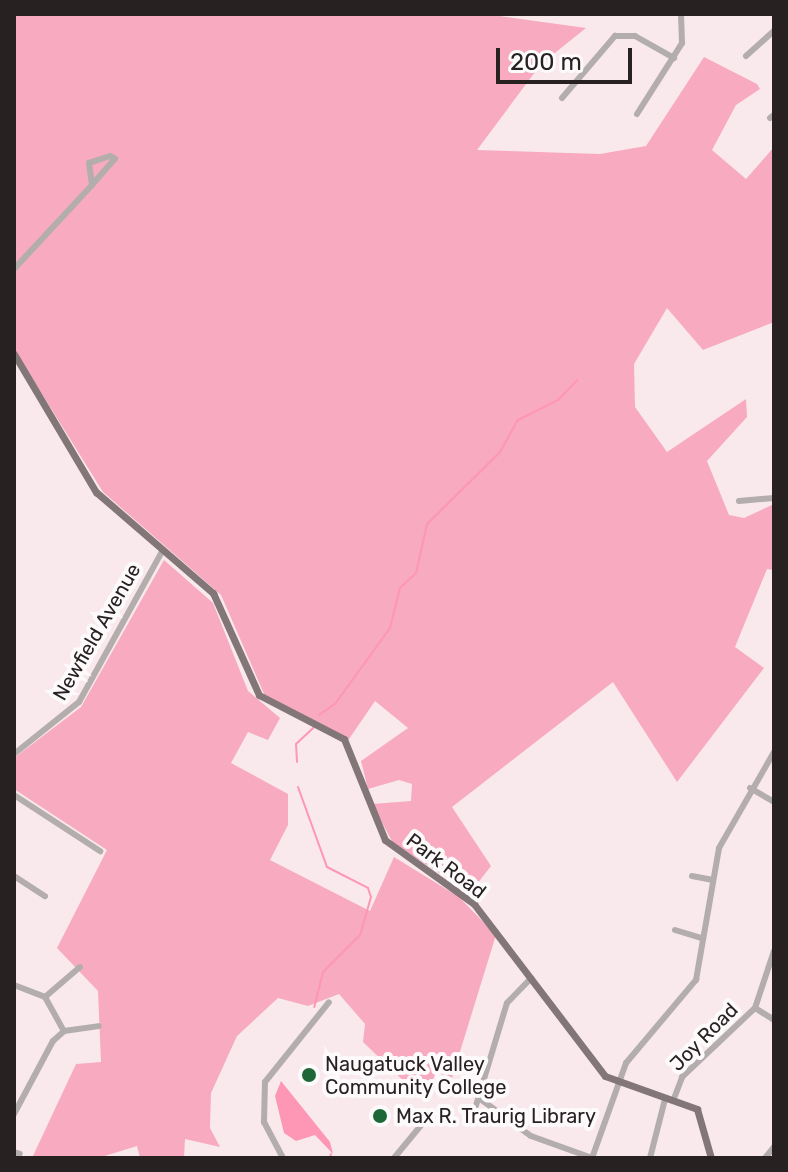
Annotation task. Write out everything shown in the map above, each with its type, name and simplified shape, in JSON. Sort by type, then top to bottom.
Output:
[{"type":"main road","name":"Park Road","points":[[14,354],[96,492],[221,604],[259,695],[344,739],[385,840],[474,904],[616,1085]]},
{"type":"main road","points":[[616,1085],[669,1100],[700,1113],[711,1158]]},
{"type":"street","points":[[637,114],[682,43],[681,14]]},
{"type":"street","points":[[746,56],[774,31]]},
{"type":"street","points":[[562,98],[615,36],[635,36],[674,58]]},
{"type":"street","points":[[14,269],[92,185],[115,159],[110,156],[89,163],[92,185]]},
{"type":"street","points":[[739,501],[774,498]]},
{"type":"street","name":"Newfield Avenue","points":[[14,754],[79,702],[163,550]]},
{"type":"street","points":[[479,1098],[539,1140],[592,1158],[616,1085],[642,1039],[691,992],[712,880],[750,788],[774,752]]},
{"type":"street","points":[[750,788],[774,802]]},
{"type":"street","points":[[14,795],[100,851]]},
{"type":"street","points":[[14,876],[45,896]]},
{"type":"street","points":[[692,876],[712,880]]},
{"type":"street","points":[[675,930],[702,938]]},
{"type":"street","name":"Joy Road","points":[[650,1158],[669,1100],[688,1070],[755,1008],[774,951]]},
{"type":"street","points":[[45,997],[80,967]]},
{"type":"street","points":[[471,1122],[507,1003],[531,978]]},
{"type":"street","points":[[14,985],[45,997],[64,1031]]},
{"type":"street","points":[[282,1158],[264,1122],[265,1082],[329,1002]]},
{"type":"street","points":[[755,1008],[774,1020]]},
{"type":"street","points":[[14,1114],[44,1052],[64,1031],[99,1026]]},
{"type":"street","points":[[394,1158],[432,1112]]},
{"type":"street","points":[[765,1158],[774,1147]]},
{"type":"shaded area","points":[[14,14],[485,14],[586,28],[541,64],[477,150],[600,154],[646,146],[704,57],[757,84],[760,89],[736,105],[712,150],[746,179],[774,147],[774,322],[703,350],[667,308],[634,364],[635,407],[667,452],[746,399],[747,417],[707,461],[729,515],[744,518],[774,504],[774,570],[767,569],[735,647],[764,668],[677,782],[613,682],[452,807],[491,866],[470,893],[393,843],[372,804],[411,801],[412,784],[399,780],[368,789],[361,761],[408,728],[375,701],[349,739],[265,696],[221,595],[103,492],[14,349]]},
{"type":"shaded area","points":[[164,560],[213,603],[248,691],[280,718],[268,740],[248,732],[231,763],[288,794],[288,825],[270,860],[370,911],[394,857],[459,897],[496,935],[450,1084],[438,1069],[426,1093],[410,1087],[363,1042],[365,1024],[339,994],[308,1006],[278,998],[237,1036],[211,1093],[210,1128],[220,1147],[185,1139],[184,1158],[140,1158],[137,1146],[98,1158],[32,1158],[76,1064],[101,1062],[98,991],[57,948],[107,850],[14,789],[14,758],[81,707]]},
{"type":"shaded area","points":[[281,1081],[330,1142],[333,1154],[315,1135],[296,1141],[284,1133],[275,1096]]},
{"type":"waterway","points":[[319,715],[335,704],[390,628],[400,588],[416,573],[427,524],[500,452],[518,420],[558,400],[577,380]]},
{"type":"waterway","points":[[297,762],[296,744],[315,726]]},
{"type":"waterway","points":[[298,787],[327,867],[368,888],[371,897],[360,935],[323,972],[314,1007]]},
{"type":"waterway","points":[[330,1158],[331,1154]]},
{"type":"place","name":"Naugatuck Valley Community College","points":[[309,1075]]},
{"type":"place","name":"Max R. Traurig Library","points":[[380,1116]]}]
